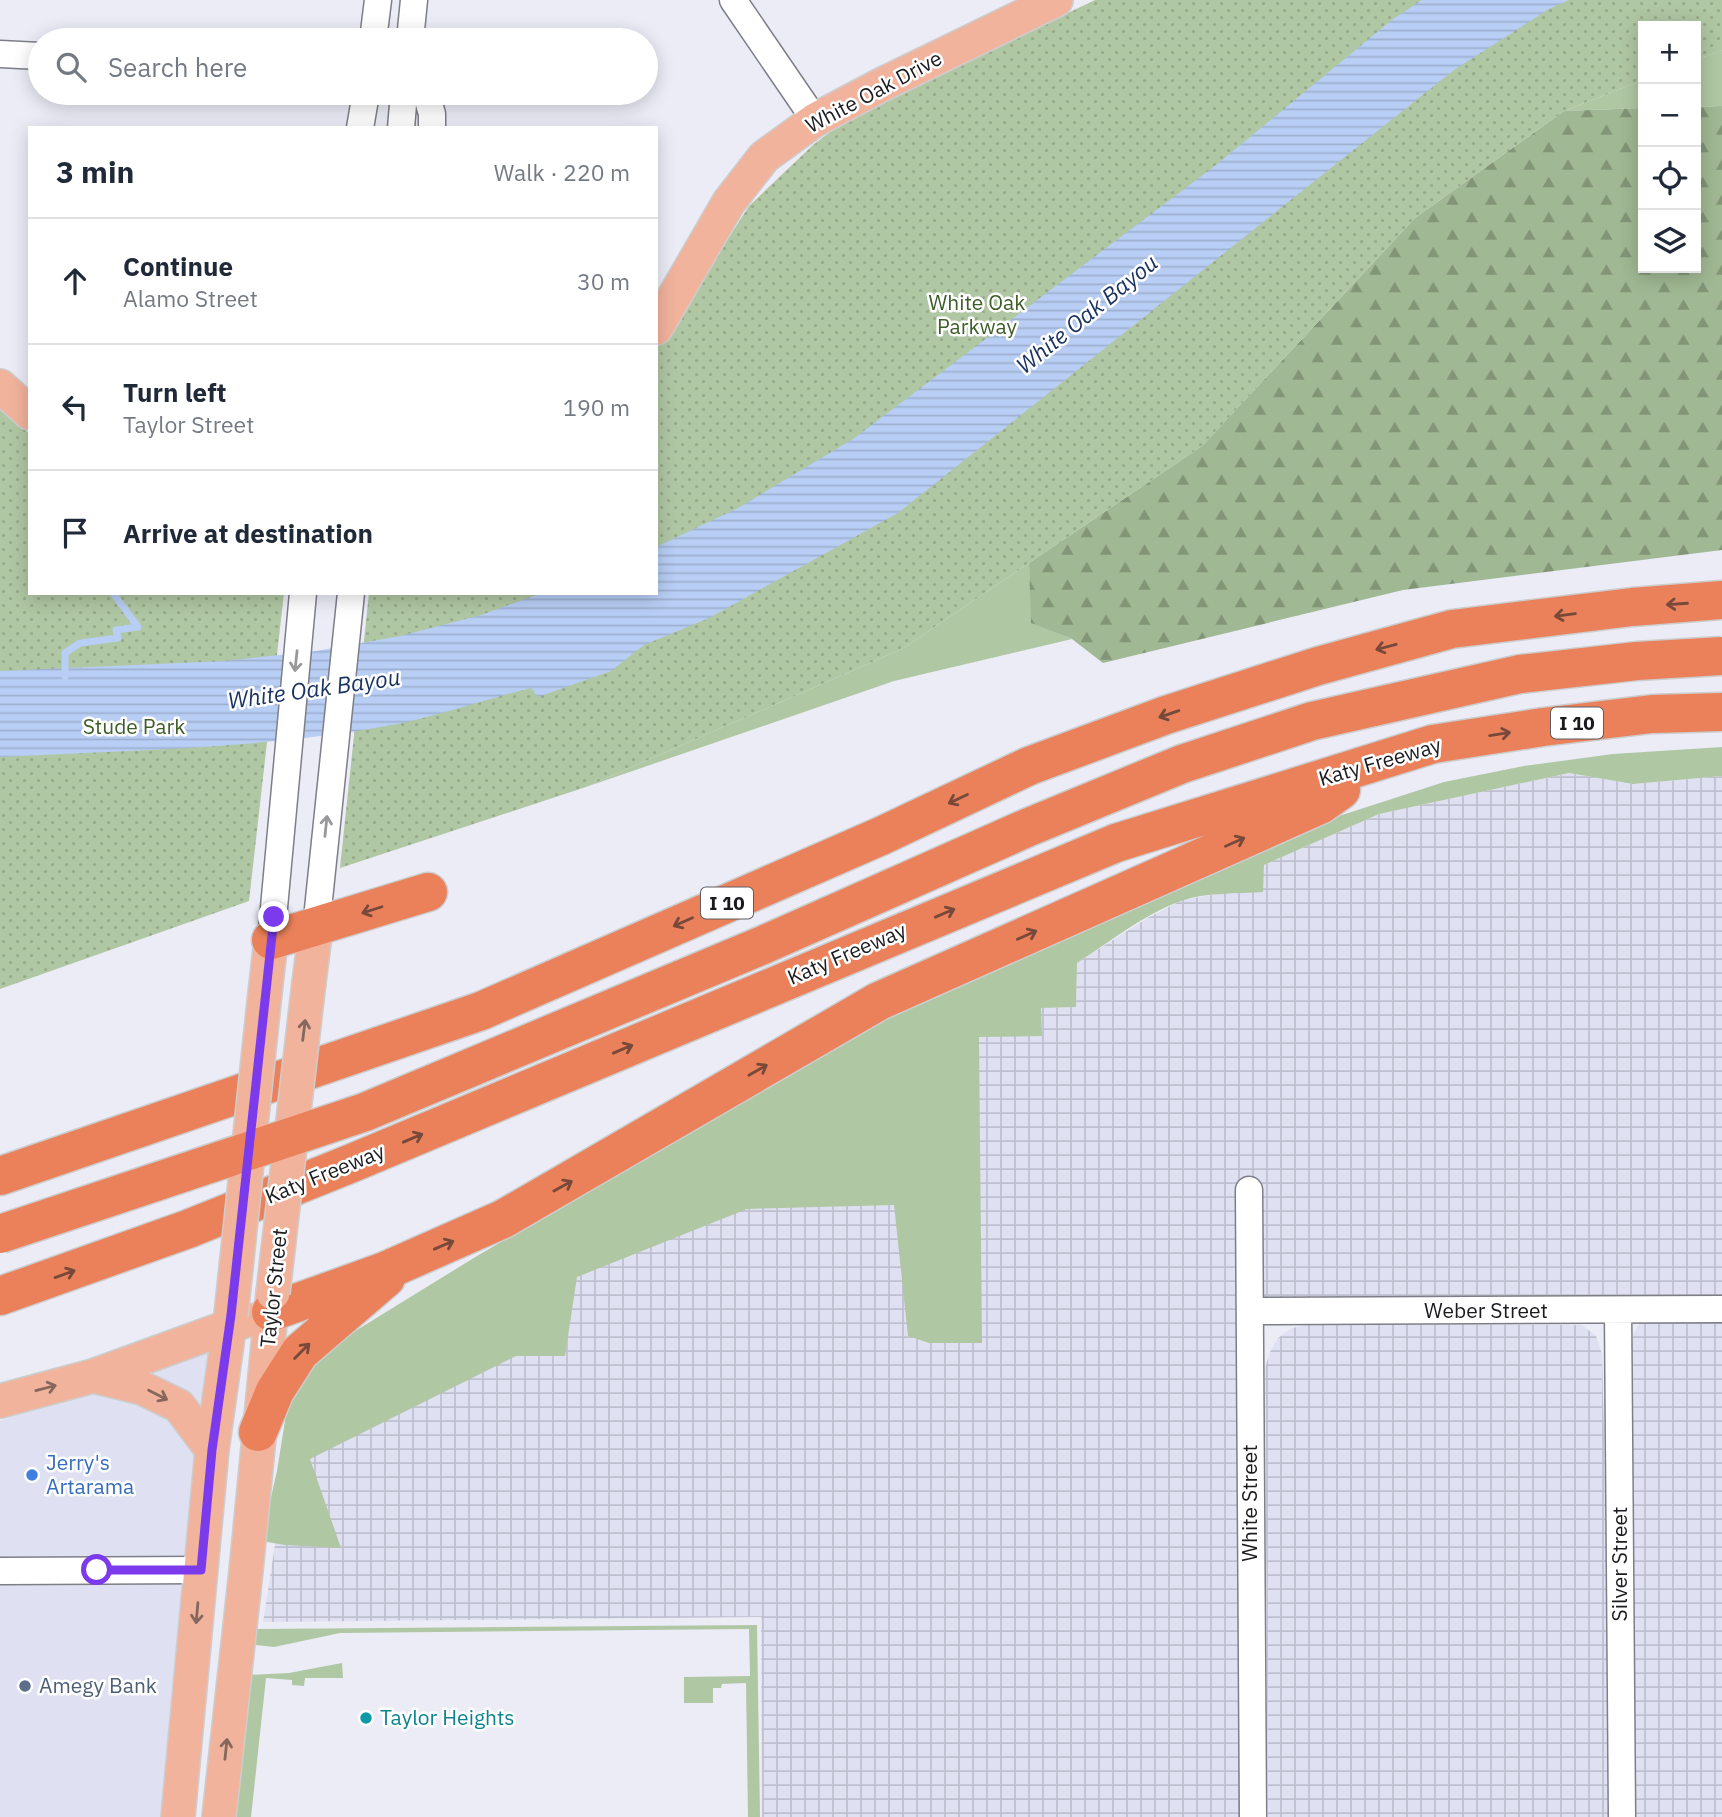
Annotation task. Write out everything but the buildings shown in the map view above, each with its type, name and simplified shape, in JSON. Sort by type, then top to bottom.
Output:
[{"type":"highway","name":"I 10","points":[[0,1176],[481,1011],[868,841],[1029,766],[1166,715],[1318,666],[1452,629],[1632,607],[1722,600]]},
{"type":"highway","points":[[0,1234],[365,1112],[763,945],[1029,827],[1182,764],[1312,722],[1520,674],[1637,661],[1722,656]]},
{"type":"highway","name":"Katy Freeway","points":[[0,1296],[188,1229],[352,1163],[1116,843],[1433,744],[1652,714],[1722,712]]},
{"type":"highway","points":[[272,1302],[402,1263],[503,1219],[878,1001],[1320,805],[1390,758]]},
{"type":"highway","points":[[273,923],[317,911],[428,892]]},
{"type":"highway","points":[[258,1432],[275,1391],[300,1352],[352,1310],[402,1263]]},
{"type":"main road","name":"White Oak Drive","points":[[658,325],[729,202],[764,157],[814,120],[1056,0]]},
{"type":"main road","points":[[0,386],[28,411]]},
{"type":"main road","name":"Taylor Street","points":[[219,1817],[272,1302],[317,911]]},
{"type":"main road","name":"Taylor Street","points":[[178,1817],[212,1450],[230,1321],[273,923]]},
{"type":"main road","points":[[0,1401],[93,1376],[272,1302]]},
{"type":"main road","points":[[93,1376],[142,1388],[179,1406],[212,1450]]},
{"type":"street","points":[[374,28],[378,0]]},
{"type":"street","points":[[411,28],[414,0]]},
{"type":"street","points":[[733,0],[814,120]]},
{"type":"street","points":[[0,54],[28,56]]},
{"type":"street","points":[[360,126],[364,105]]},
{"type":"street","points":[[401,126],[403,105]]},
{"type":"street","points":[[429,105],[432,126]]},
{"type":"street","name":"Taylor Street","points":[[273,923],[282,796],[303,595]]},
{"type":"street","name":"Taylor Street","points":[[317,911],[351,595]]},
{"type":"street","name":"White Street","points":[[1249,1190],[1253,1817]]},
{"type":"street","name":"Weber Street","points":[[1251,1311],[1722,1309]]},
{"type":"street","name":"Silver Street","points":[[1618,1311],[1622,1817]]},
{"type":"street","points":[[0,1570],[201,1570]]},
{"type":"shaded area","points":[[1569,773],[1633,784],[1722,776],[1722,1296],[1236,1299],[1241,1817],[762,1817],[761,1617],[263,1622],[299,1390],[979,1036],[1041,1036],[1041,1008],[1076,1007],[1077,963],[1149,917],[1182,900],[1218,894],[1264,865],[1379,814]]},
{"type":"shaded area","points":[[1647,1320],[1722,1320],[1722,1817],[1631,1817],[1632,1345],[1633,1334],[1639,1324]]},
{"type":"shaded area","points":[[1313,1324],[1582,1325],[1596,1336],[1602,1354],[1607,1553],[1608,1817],[1268,1817],[1265,1368],[1278,1338],[1292,1328]]},
{"type":"shaded area","points":[[240,1334],[193,1817],[0,1817],[0,1421]]},
{"type":"green space","name":"White Oak Parkway","points":[[1095,0],[1722,0],[1722,50],[1701,58],[1701,21],[1638,21],[1638,82],[1564,111],[1415,218],[1202,446],[902,649],[586,787],[340,868],[369,595],[658,595],[658,346],[749,206],[813,145],[850,117]]},
{"type":"green space","points":[[1722,50],[1722,106],[1701,107],[1701,58]]},
{"type":"green space","points":[[1638,82],[1638,108],[1564,111]]},
{"type":"green space","points":[[1722,106],[1722,550],[1403,590],[1103,663],[1072,639],[1031,623],[1029,563],[1202,446],[1415,218],[1564,111],[1638,108],[1638,273],[1701,273],[1701,107]]},
{"type":"green space","name":"Stude Park","points":[[0,410],[28,432],[28,595],[284,595],[249,901],[0,989]]},
{"type":"green space","points":[[1029,563],[1032,623],[1072,639],[894,681],[586,787],[902,649]]},
{"type":"green space","points":[[1722,747],[1722,776],[1633,784],[1569,773],[1379,814],[1264,865],[1263,892],[1191,898],[1154,913],[1128,929],[1077,963],[1076,1007],[1041,1008],[1042,1036],[979,1037],[982,1343],[929,1343],[908,1336],[894,1205],[747,1209],[577,1277],[565,1356],[516,1356],[310,1459],[341,1548],[261,1541],[277,1471],[288,1402],[313,1357],[863,1024],[1299,829],[1444,782],[1524,766],[1613,754]]},
{"type":"green space","points":[[757,1625],[760,1817],[748,1817],[746,1683],[722,1684],[721,1688],[713,1688],[713,1703],[684,1703],[684,1677],[750,1676],[749,1629],[340,1633],[274,1647],[247,1644],[249,1629]]},
{"type":"green space","points":[[342,1663],[343,1678],[305,1678],[304,1686],[292,1685],[292,1680],[266,1678],[251,1817],[231,1817],[247,1675],[289,1673]]},
{"type":"water","name":"White Oak Bayou","points":[[1422,0],[1569,0],[1549,9],[1454,70],[898,513],[709,618],[644,645],[611,671],[538,697],[531,688],[405,722],[339,734],[194,748],[0,757],[0,671],[225,661],[316,651],[400,636],[481,615],[536,595],[658,595],[658,546],[738,508],[853,439],[1216,165],[1393,19]]},
{"type":"waterway","points":[[65,677],[65,653],[80,643],[118,638],[116,630],[138,627],[114,595]]},
{"type":"place","name":"Jerry's Artarama","points":[[32,1475]]},
{"type":"place","name":"Amegy Bank","points":[[25,1686]]},
{"type":"place","name":"Taylor Heights","points":[[366,1718]]},
{"type":"route","points":[[97,1570],[201,1570],[212,1450],[231,1315],[274,917]]}]
